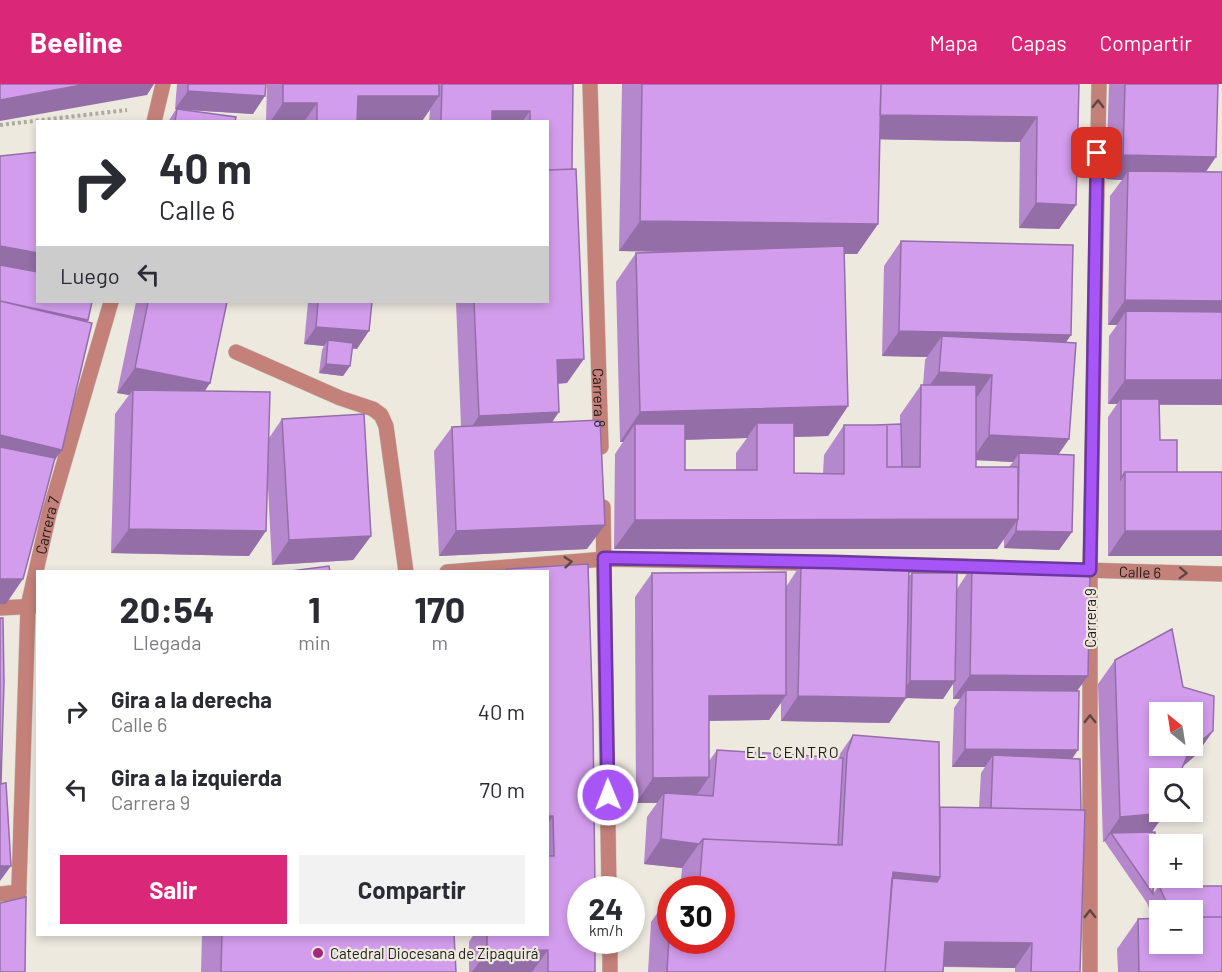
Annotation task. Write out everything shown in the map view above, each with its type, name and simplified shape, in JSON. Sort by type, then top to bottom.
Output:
[{"type":"street","points":[[155,114],[163,84]]},
{"type":"street","name":"Carrera 8","points":[[591,84],[602,464]]},
{"type":"street","name":"Carrera 9","points":[[1090,972],[1090,570],[1099,84]]},
{"type":"street","name":"Carrera 7","points":[[39,570],[49,514],[111,303]]},
{"type":"street","points":[[236,352],[340,398],[373,409],[381,415],[386,426],[406,570]]},
{"type":"street","points":[[602,487],[609,876]]},
{"type":"street","points":[[469,570],[604,558],[1008,567]]},
{"type":"street","name":"Calle 6","points":[[1067,569],[1222,574]]},
{"type":"street","name":"Carrera 7","points":[[18,927],[33,606],[36,589]]},
{"type":"street","points":[[0,608],[33,606]]},
{"type":"street","points":[[0,894],[19,892]]},
{"type":"street","points":[[610,954],[610,972]]},
{"type":"path","points":[[70,120],[155,114]]},
{"type":"path","points":[[0,125],[36,122]]},
{"type":"building","points":[[0,84],[87,84],[0,100]]},
{"type":"building","points":[[188,84],[266,84],[265,96],[188,91]]},
{"type":"building","points":[[283,84],[439,84],[439,96],[358,96],[357,120],[317,120],[317,103],[283,103]]},
{"type":"building","points":[[442,84],[573,84],[572,169],[549,170],[549,120],[530,120],[530,111],[492,111],[492,120],[441,120]]},
{"type":"building","points":[[642,84],[881,84],[878,224],[640,221]]},
{"type":"building","points":[[881,84],[1079,84],[1076,205],[1036,203],[1037,117],[880,115]]},
{"type":"building","points":[[1125,84],[1218,84],[1216,157],[1123,155]]},
{"type":"building","points":[[177,109],[236,117],[235,120],[175,120]]},
{"type":"building","points":[[36,152],[36,253],[0,246],[0,156]]},
{"type":"building","points":[[576,169],[584,359],[557,360],[559,412],[479,416],[474,303],[549,303],[549,170]]},
{"type":"building","points":[[1128,171],[1222,172],[1222,301],[1125,300]]},
{"type":"building","points":[[901,241],[1073,245],[1071,335],[899,331]]},
{"type":"building","points":[[844,246],[848,406],[640,412],[636,253]]},
{"type":"building","points":[[0,265],[36,272],[36,303],[92,303],[88,320],[0,301]]},
{"type":"building","points":[[0,301],[92,323],[62,450],[0,435]]},
{"type":"building","points":[[148,303],[227,303],[210,383],[135,368]]},
{"type":"building","points":[[318,303],[372,303],[369,331],[316,327]]},
{"type":"building","points":[[1126,311],[1222,312],[1222,380],[1125,380]]},
{"type":"building","points":[[942,336],[1076,343],[1069,439],[989,435],[992,375],[939,372]]},
{"type":"building","points":[[328,340],[353,343],[350,366],[326,364]]},
{"type":"building","points":[[921,385],[976,385],[976,467],[1018,467],[1018,519],[635,520],[635,424],[685,424],[685,470],[757,470],[757,423],[794,423],[794,473],[844,474],[844,425],[887,425],[887,467],[920,467]]},
{"type":"building","points":[[133,390],[270,392],[266,531],[129,529]]},
{"type":"building","points":[[1121,399],[1159,399],[1160,440],[1177,440],[1177,472],[1125,472],[1121,479]]},
{"type":"building","points":[[364,414],[371,536],[289,540],[282,419]]},
{"type":"building","points":[[600,420],[605,525],[456,531],[452,427]]},
{"type":"building","points":[[901,424],[902,467],[887,467],[887,425],[875,425]]},
{"type":"building","points":[[0,447],[55,458],[23,579],[0,579]]},
{"type":"building","points":[[1019,453],[1074,455],[1072,532],[1016,531]]},
{"type":"building","points":[[1125,472],[1222,472],[1222,531],[1125,531]]},
{"type":"building","points":[[588,564],[595,876],[567,876],[567,954],[595,954],[595,972],[548,972],[548,950],[487,951],[487,936],[549,936],[549,856],[554,856],[553,816],[549,816],[549,570],[507,570]]},
{"type":"building","points":[[801,564],[909,566],[906,698],[798,696]]},
{"type":"building","points":[[329,566],[330,570],[298,570]]},
{"type":"building","points":[[972,566],[1090,567],[1088,676],[970,675]]},
{"type":"building","points":[[786,572],[786,695],[709,696],[709,777],[653,778],[652,573]]},
{"type":"building","points":[[912,573],[957,573],[955,681],[910,681]]},
{"type":"building","points":[[0,618],[3,618],[4,682],[1,783],[0,783]]},
{"type":"building","points":[[1172,629],[1183,687],[1214,696],[1213,731],[1203,739],[1203,702],[1149,702],[1149,756],[1187,756],[1182,768],[1149,768],[1149,814],[1120,817],[1115,660]]},
{"type":"building","points":[[966,690],[1079,691],[1078,750],[965,749]]},
{"type":"building","points":[[853,735],[939,742],[940,877],[893,872],[885,972],[667,972],[668,954],[735,954],[735,876],[700,876],[703,839],[842,845],[847,753]]},
{"type":"building","points":[[717,750],[843,758],[838,845],[703,839],[699,844],[661,839],[664,793],[713,796]]},
{"type":"building","points":[[993,755],[1080,759],[1081,810],[991,808]]},
{"type":"building","points":[[6,783],[11,866],[0,866],[0,784]]},
{"type":"building","points":[[940,807],[1085,810],[1080,972],[1031,972],[1032,943],[945,942],[943,972],[885,972],[892,878],[937,882],[940,877]]},
{"type":"building","points":[[1155,832],[1155,834],[1149,834],[1149,888],[1153,888],[1153,894],[1111,833]]},
{"type":"building","points":[[1222,886],[1222,917],[1203,917],[1203,900],[1165,900],[1160,888]]},
{"type":"building","points":[[26,897],[25,972],[0,972],[0,903]]},
{"type":"building","points":[[1203,917],[1222,917],[1222,972],[1139,972],[1138,919],[1149,918],[1149,954],[1203,954]]},
{"type":"building","name":"Catedral Diocesana de Zipaquirá","points":[[222,936],[454,936],[456,972],[221,972]]},
{"type":"place","name":"Catedral Diocesana de Zipaquirá","points":[[318,953]]},
{"type":"district","name":"EL CENTRO","points":[[793,751]]},
{"type":"route","points":[[608,795],[604,558],[1090,570],[1097,153]]}]
